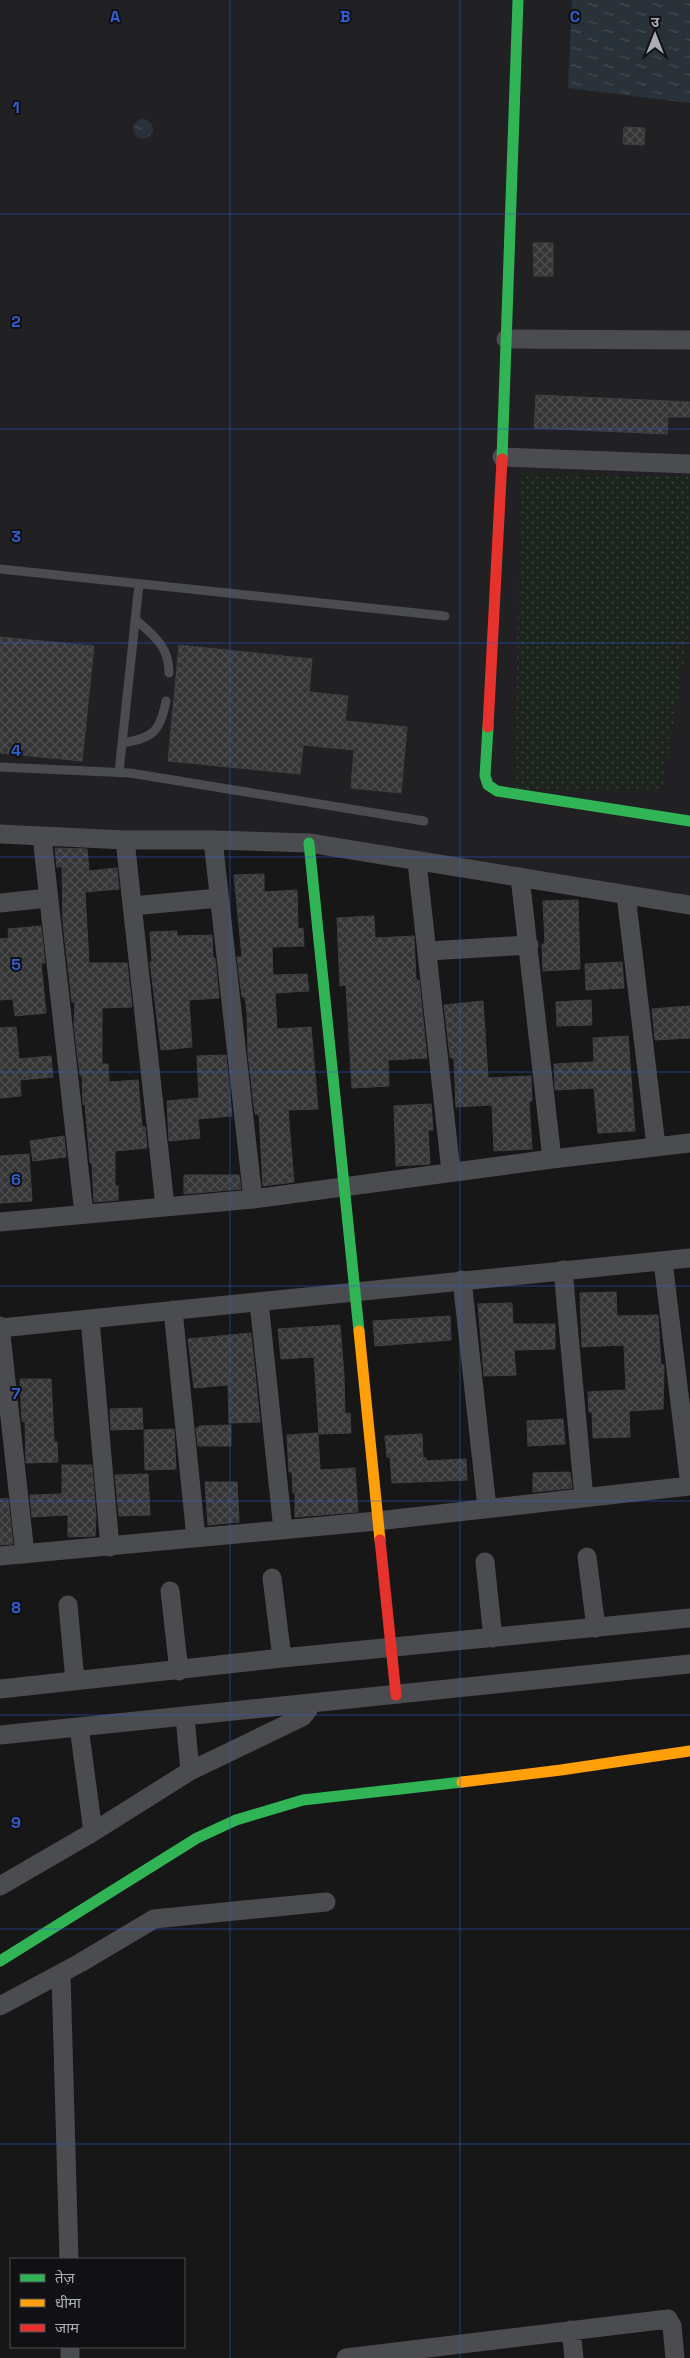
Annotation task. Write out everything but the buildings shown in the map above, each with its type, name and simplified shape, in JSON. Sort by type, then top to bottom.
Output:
[{"type":"street","points":[[518,0],[502,457],[485,776],[488,785],[497,791],[690,821]]},
{"type":"street","points":[[506,339],[690,340]]},
{"type":"street","points":[[502,457],[690,464]]},
{"type":"street","points":[[0,834],[42,838],[310,843],[417,862],[690,905]]},
{"type":"street","points":[[42,838],[84,1214]]},
{"type":"street","points":[[125,840],[165,1206]]},
{"type":"street","points":[[213,840],[253,1198]]},
{"type":"street","points":[[310,843],[396,1695]]},
{"type":"street","points":[[417,862],[451,1172]]},
{"type":"street","points":[[520,878],[552,1158]]},
{"type":"street","points":[[626,895],[656,1146]]},
{"type":"street","points":[[0,903],[48,898]]},
{"type":"street","points":[[132,906],[219,898]]},
{"type":"street","points":[[428,951],[529,945]]},
{"type":"street","points":[[0,1222],[253,1198],[552,1158],[690,1142]]},
{"type":"street","points":[[25,1554],[0,1327],[690,1258]]},
{"type":"street","points":[[0,1556],[377,1521],[690,1486],[663,1261]]},
{"type":"street","points":[[563,1270],[584,1498]]},
{"type":"street","points":[[462,1280],[487,1508]]},
{"type":"street","points":[[259,1302],[283,1530]]},
{"type":"street","points":[[173,1310],[196,1538]]},
{"type":"street","points":[[90,1319],[110,1546]]},
{"type":"street","points":[[587,1557],[596,1628]]},
{"type":"street","points":[[485,1562],[493,1638]]},
{"type":"street","points":[[272,1578],[282,1658]]},
{"type":"street","points":[[170,1591],[179,1671]]},
{"type":"street","points":[[68,1605],[75,1681]]},
{"type":"street","points":[[0,1689],[179,1671],[282,1658],[391,1649],[690,1618]]},
{"type":"street","points":[[0,1735],[690,1664]]},
{"type":"street","points":[[0,1886],[93,1832],[190,1771],[302,1717],[308,1710],[309,1704]]},
{"type":"street","points":[[185,1717],[190,1771]]},
{"type":"street","points":[[79,1727],[93,1832]]},
{"type":"street","points":[[0,1961],[197,1838],[229,1821],[262,1809],[303,1800],[561,1770],[690,1751]]},
{"type":"street","points":[[0,2006],[61,1974],[154,1919],[326,1902]]},
{"type":"street","points":[[61,1974],[69,2258]]},
{"type":"street","points":[[357,2357],[469,2350],[571,2330],[668,2319],[672,2326],[675,2358]]},
{"type":"street","points":[[571,2330],[574,2358]]},
{"type":"lane","points":[[0,569],[445,616]]},
{"type":"lane","points":[[119,772],[139,584]]},
{"type":"lane","points":[[135,619],[159,641],[169,659],[169,673]]},
{"type":"lane","points":[[122,743],[140,740],[157,730],[162,722],[166,702]]},
{"type":"lane","points":[[0,767],[119,772],[424,821]]},
{"type":"shaded area","points":[[0,0],[690,0],[690,906],[288,840],[0,825]]},
{"type":"shaded area","points":[[520,473],[690,476],[690,625],[662,790],[515,790]]},
{"type":"water","points":[[572,0],[690,0],[690,103],[568,88]]},
{"type":"water","points":[[143,119],[150,122],[153,129],[150,136],[143,139],[136,136],[133,129],[136,122]]},
{"type":"traffic: fast","points":[[502,459],[518,0]]},
{"type":"traffic: fast","points":[[488,727],[485,776],[488,785],[497,791],[690,821]]},
{"type":"traffic: fast","points":[[309,843],[359,1331]]},
{"type":"traffic: fast","points":[[0,1961],[197,1838],[236,1820],[303,1800],[462,1782]]},
{"type":"traffic: slow","points":[[359,1331],[380,1540]]},
{"type":"traffic: slow","points":[[462,1782],[690,1751]]},
{"type":"traffic: jam","points":[[488,727],[502,459]]},
{"type":"traffic: jam","points":[[380,1540],[396,1695]]}]
